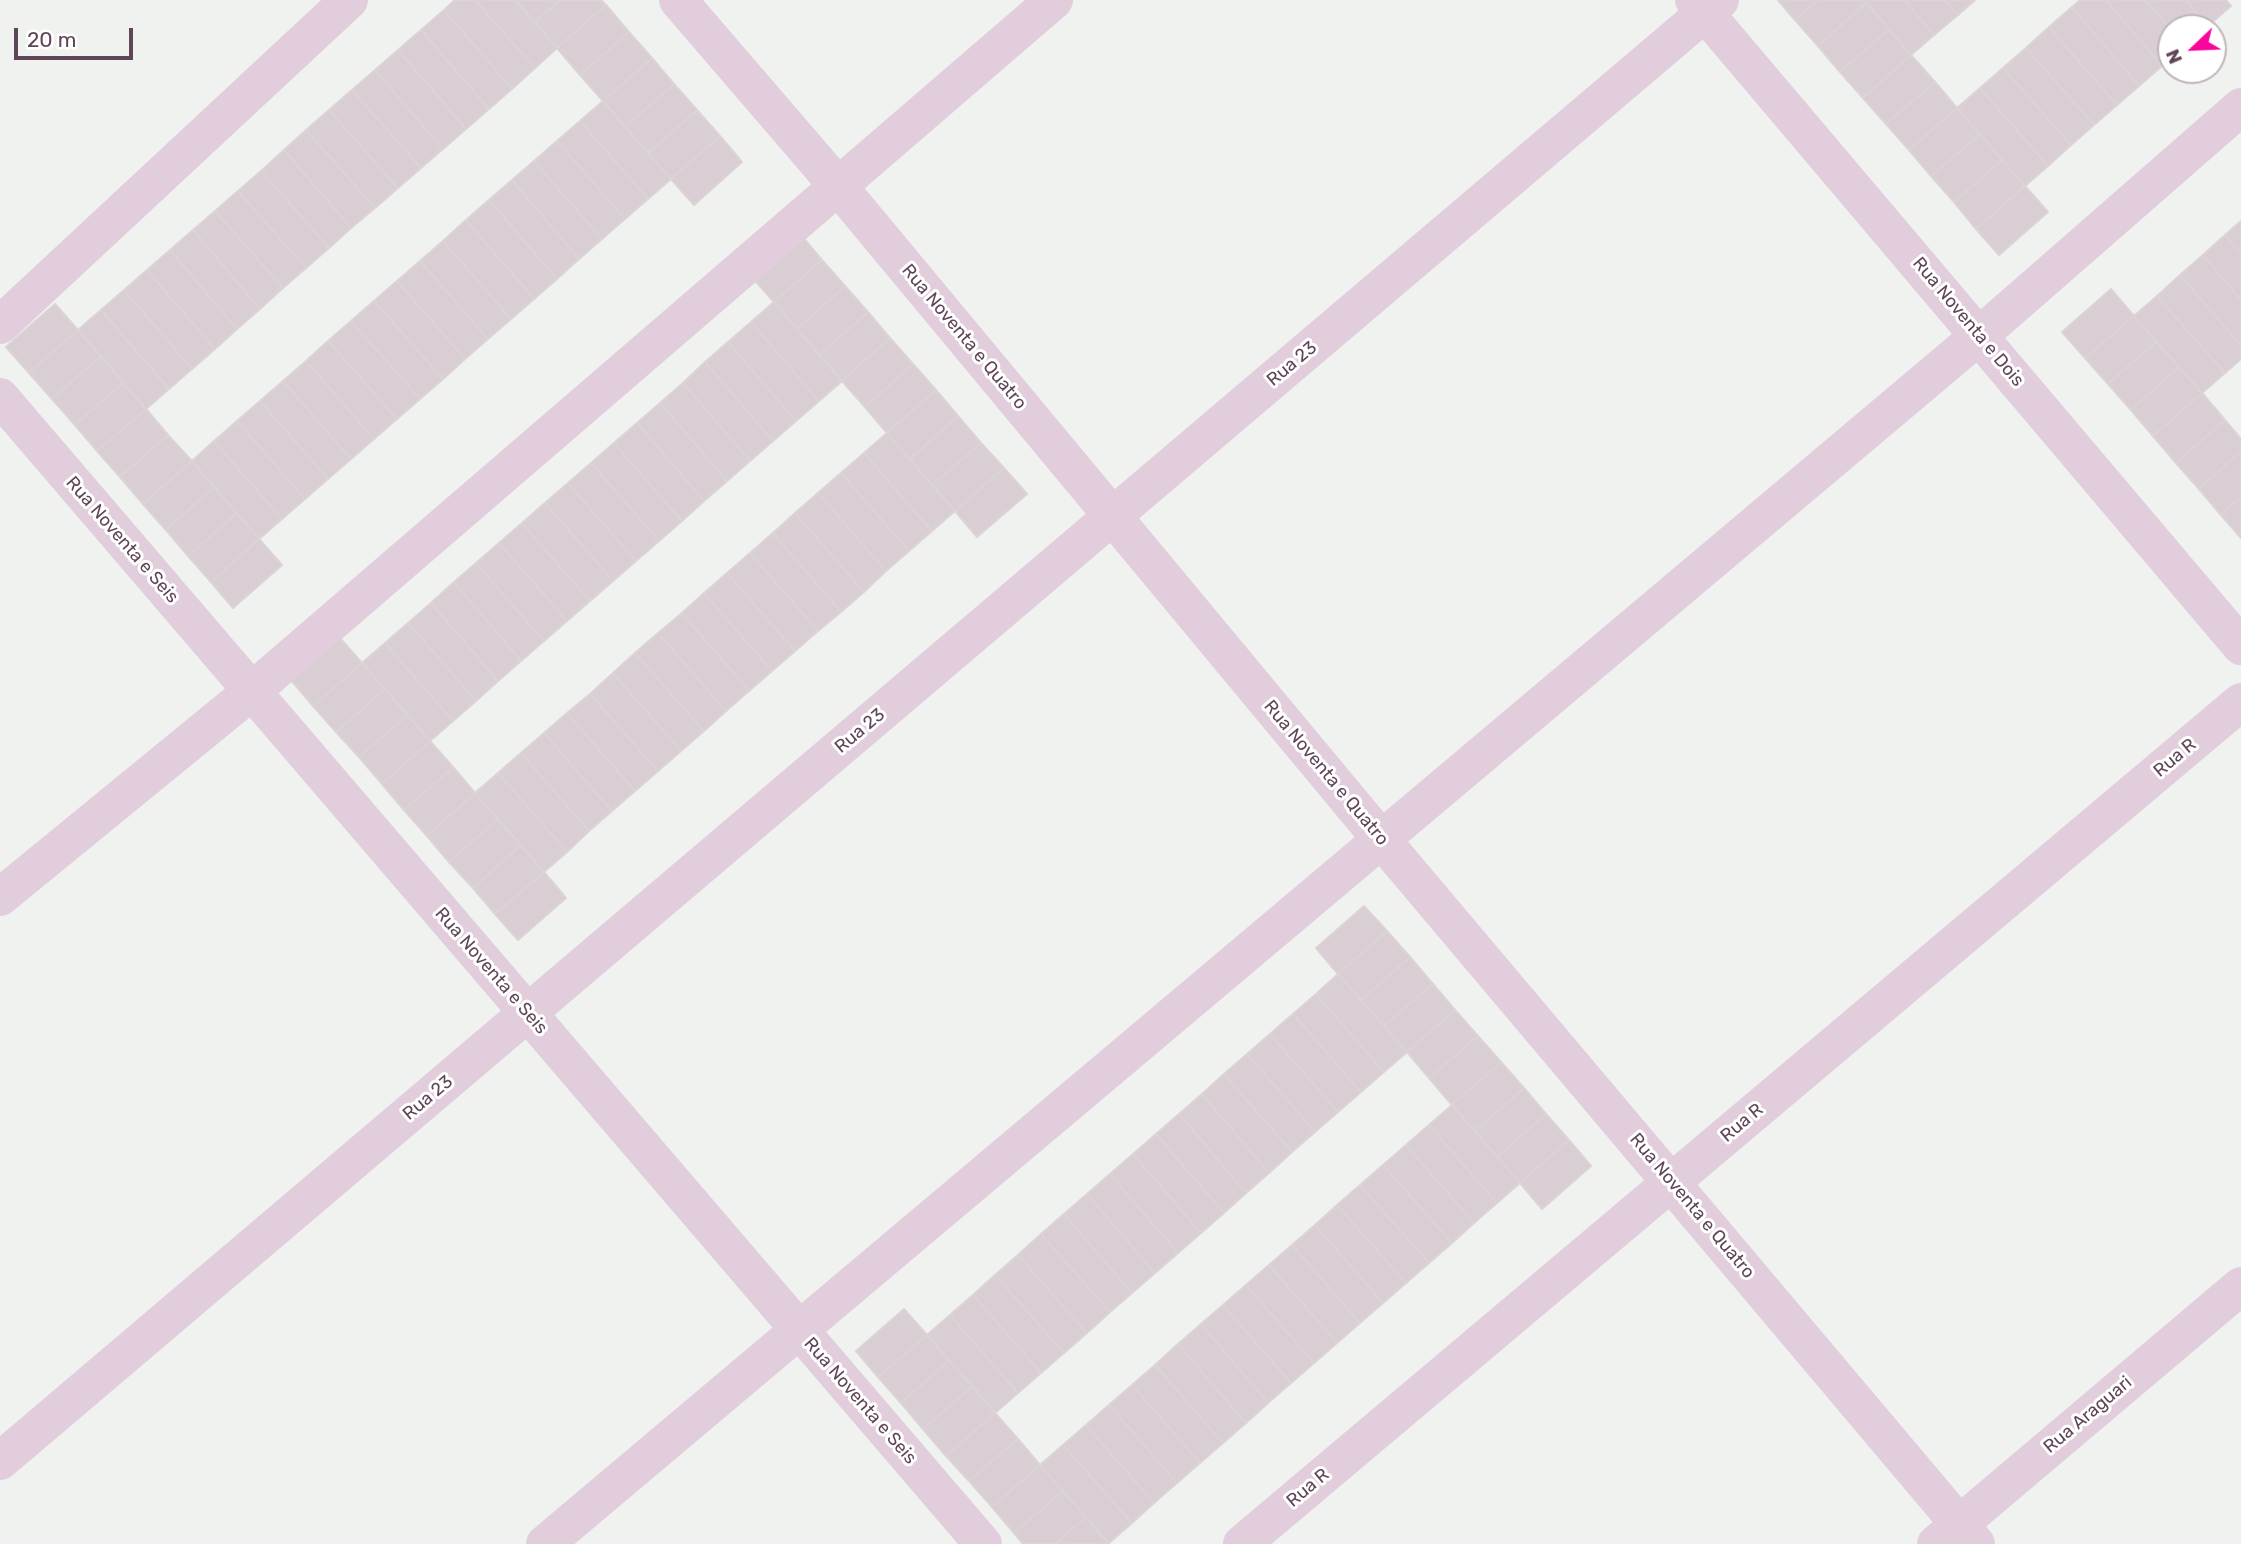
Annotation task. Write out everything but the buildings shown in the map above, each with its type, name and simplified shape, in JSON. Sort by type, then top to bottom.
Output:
[{"type":"street","points":[[0,325],[349,0]]},
{"type":"street","name":"Rua Noventa e Quatro","points":[[678,0],[838,186],[1381,839],[1672,1182],[1957,1537]]},
{"type":"street","points":[[0,897],[252,691],[1054,0]]},
{"type":"street","name":"Rua Noventa e Dois","points":[[1707,4],[2241,646]]},
{"type":"street","name":"Rua 23","points":[[0,1461],[1114,516],[1707,4]]},
{"type":"street","points":[[545,1544],[1980,335],[2241,107]]},
{"type":"street","name":"Rua Noventa e Seis","points":[[0,397],[983,1544]]},
{"type":"street","name":"Rua R","points":[[1242,1544],[2241,702]]},
{"type":"street","name":"Rua Araguari","points":[[1957,1537],[2241,1286]]}]
